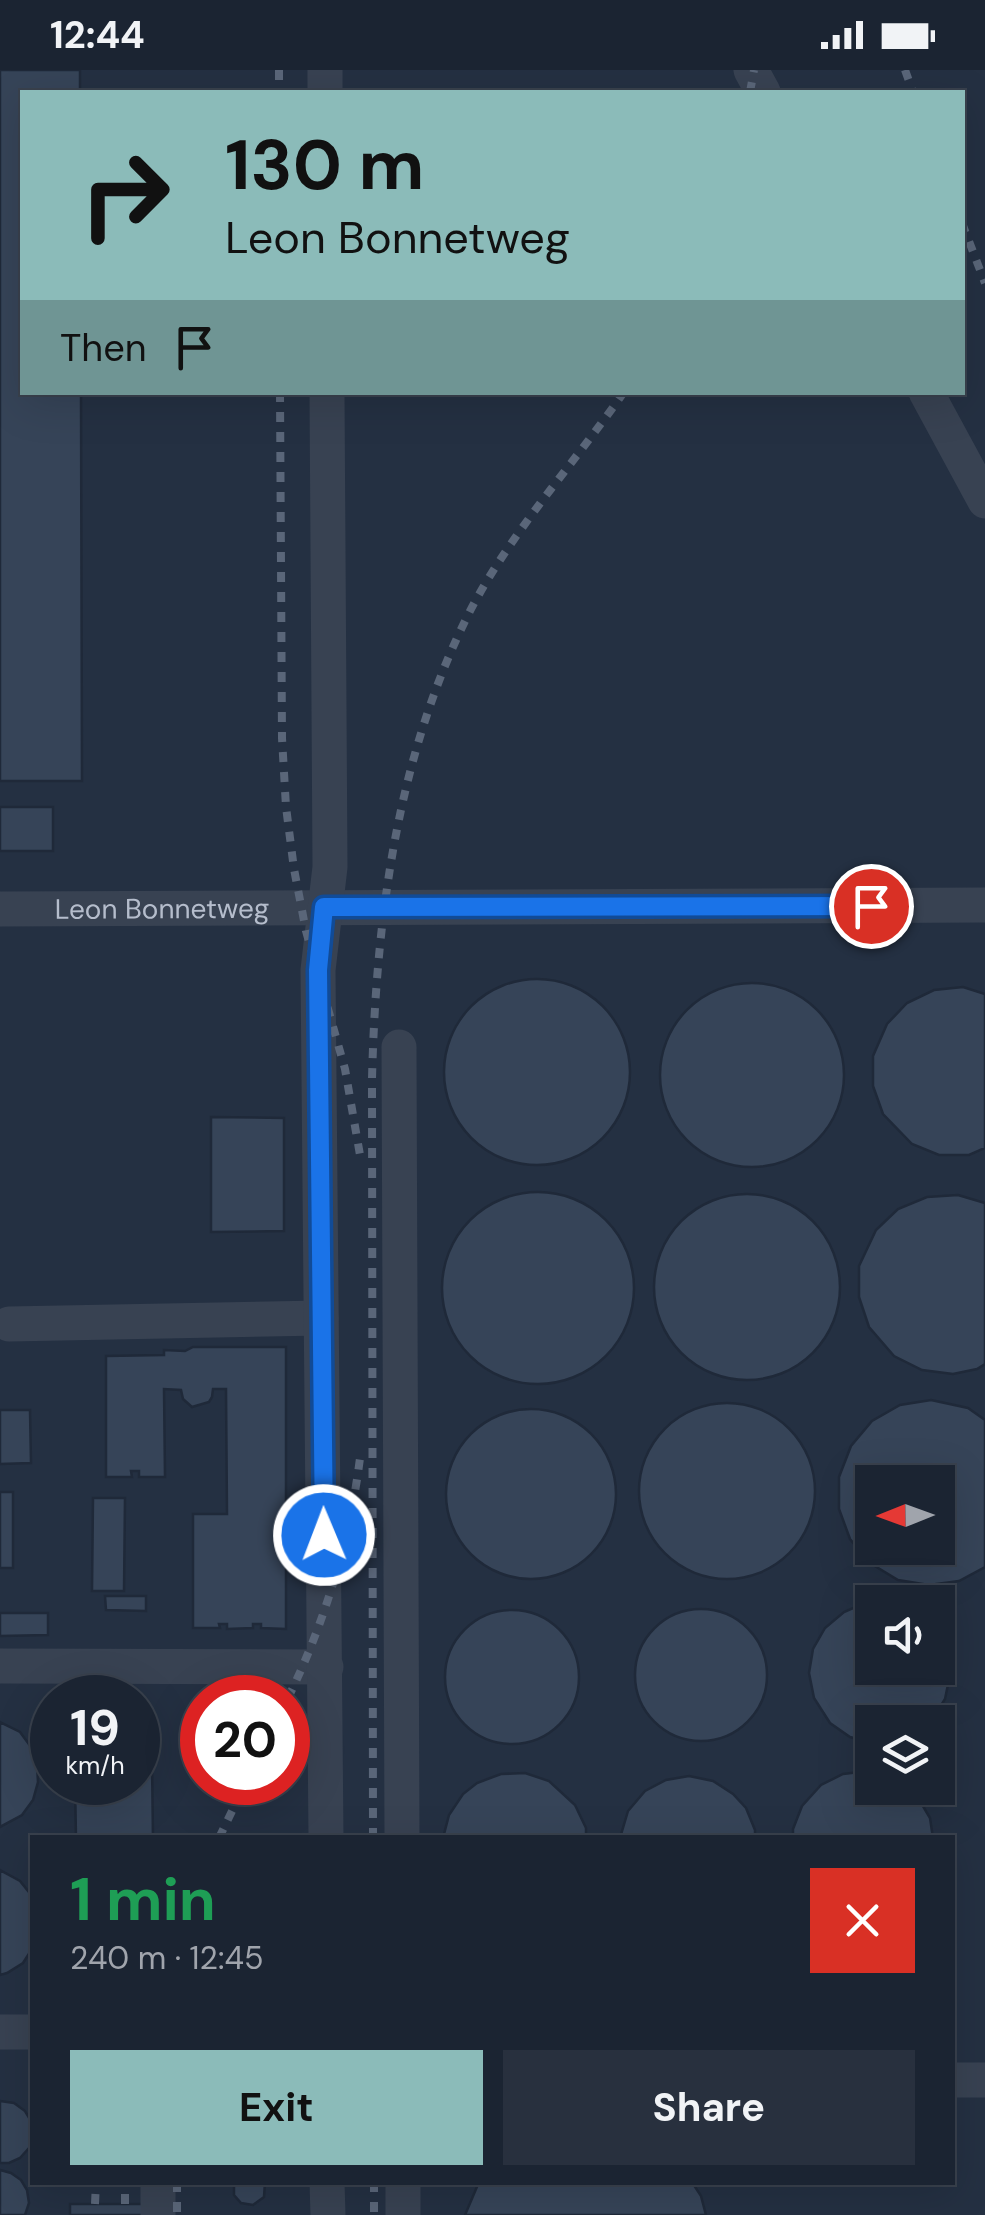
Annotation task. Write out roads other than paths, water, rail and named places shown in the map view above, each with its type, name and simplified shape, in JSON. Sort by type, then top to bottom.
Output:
[{"type":"street","points":[[326,1835],[318,970],[330,868],[327,395]]},
{"type":"street","points":[[928,395],[985,501]]},
{"type":"street","name":"Leon Bonnetweg","points":[[0,909],[985,905]]},
{"type":"street","points":[[399,1046],[402,1835]]},
{"type":"street","points":[[9,1324],[322,1318]]},
{"type":"street","points":[[0,1666],[326,1667]]},
{"type":"street","points":[[0,2032],[30,2032]]},
{"type":"street","points":[[955,2080],[985,2080]]},
{"type":"street","points":[[158,2185],[158,2215]]},
{"type":"street","points":[[328,2185],[328,2215]]},
{"type":"street","points":[[403,2185],[403,2215]]},
{"type":"railway","points":[[279,70],[279,90]]},
{"type":"railway","points":[[750,90],[754,70]]},
{"type":"railway","points":[[905,70],[912,90]]},
{"type":"railway","points":[[965,231],[985,283]]},
{"type":"railway","points":[[280,395],[286,807],[306,931],[345,1069],[360,1155]]},
{"type":"railway","points":[[373,1835],[372,1079],[379,959],[395,839],[424,722],[470,611],[523,526],[622,395]]},
{"type":"railway","points":[[298,1675],[335,1577],[351,1514],[361,1450]]},
{"type":"railway","points":[[220,1835],[235,1805]]},
{"type":"railway","points":[[95,2204],[96,2185]]},
{"type":"railway","points":[[125,2185],[125,2204]]},
{"type":"railway","points":[[177,2185],[177,2215]]},
{"type":"railway","points":[[374,2185],[374,2215]]}]
